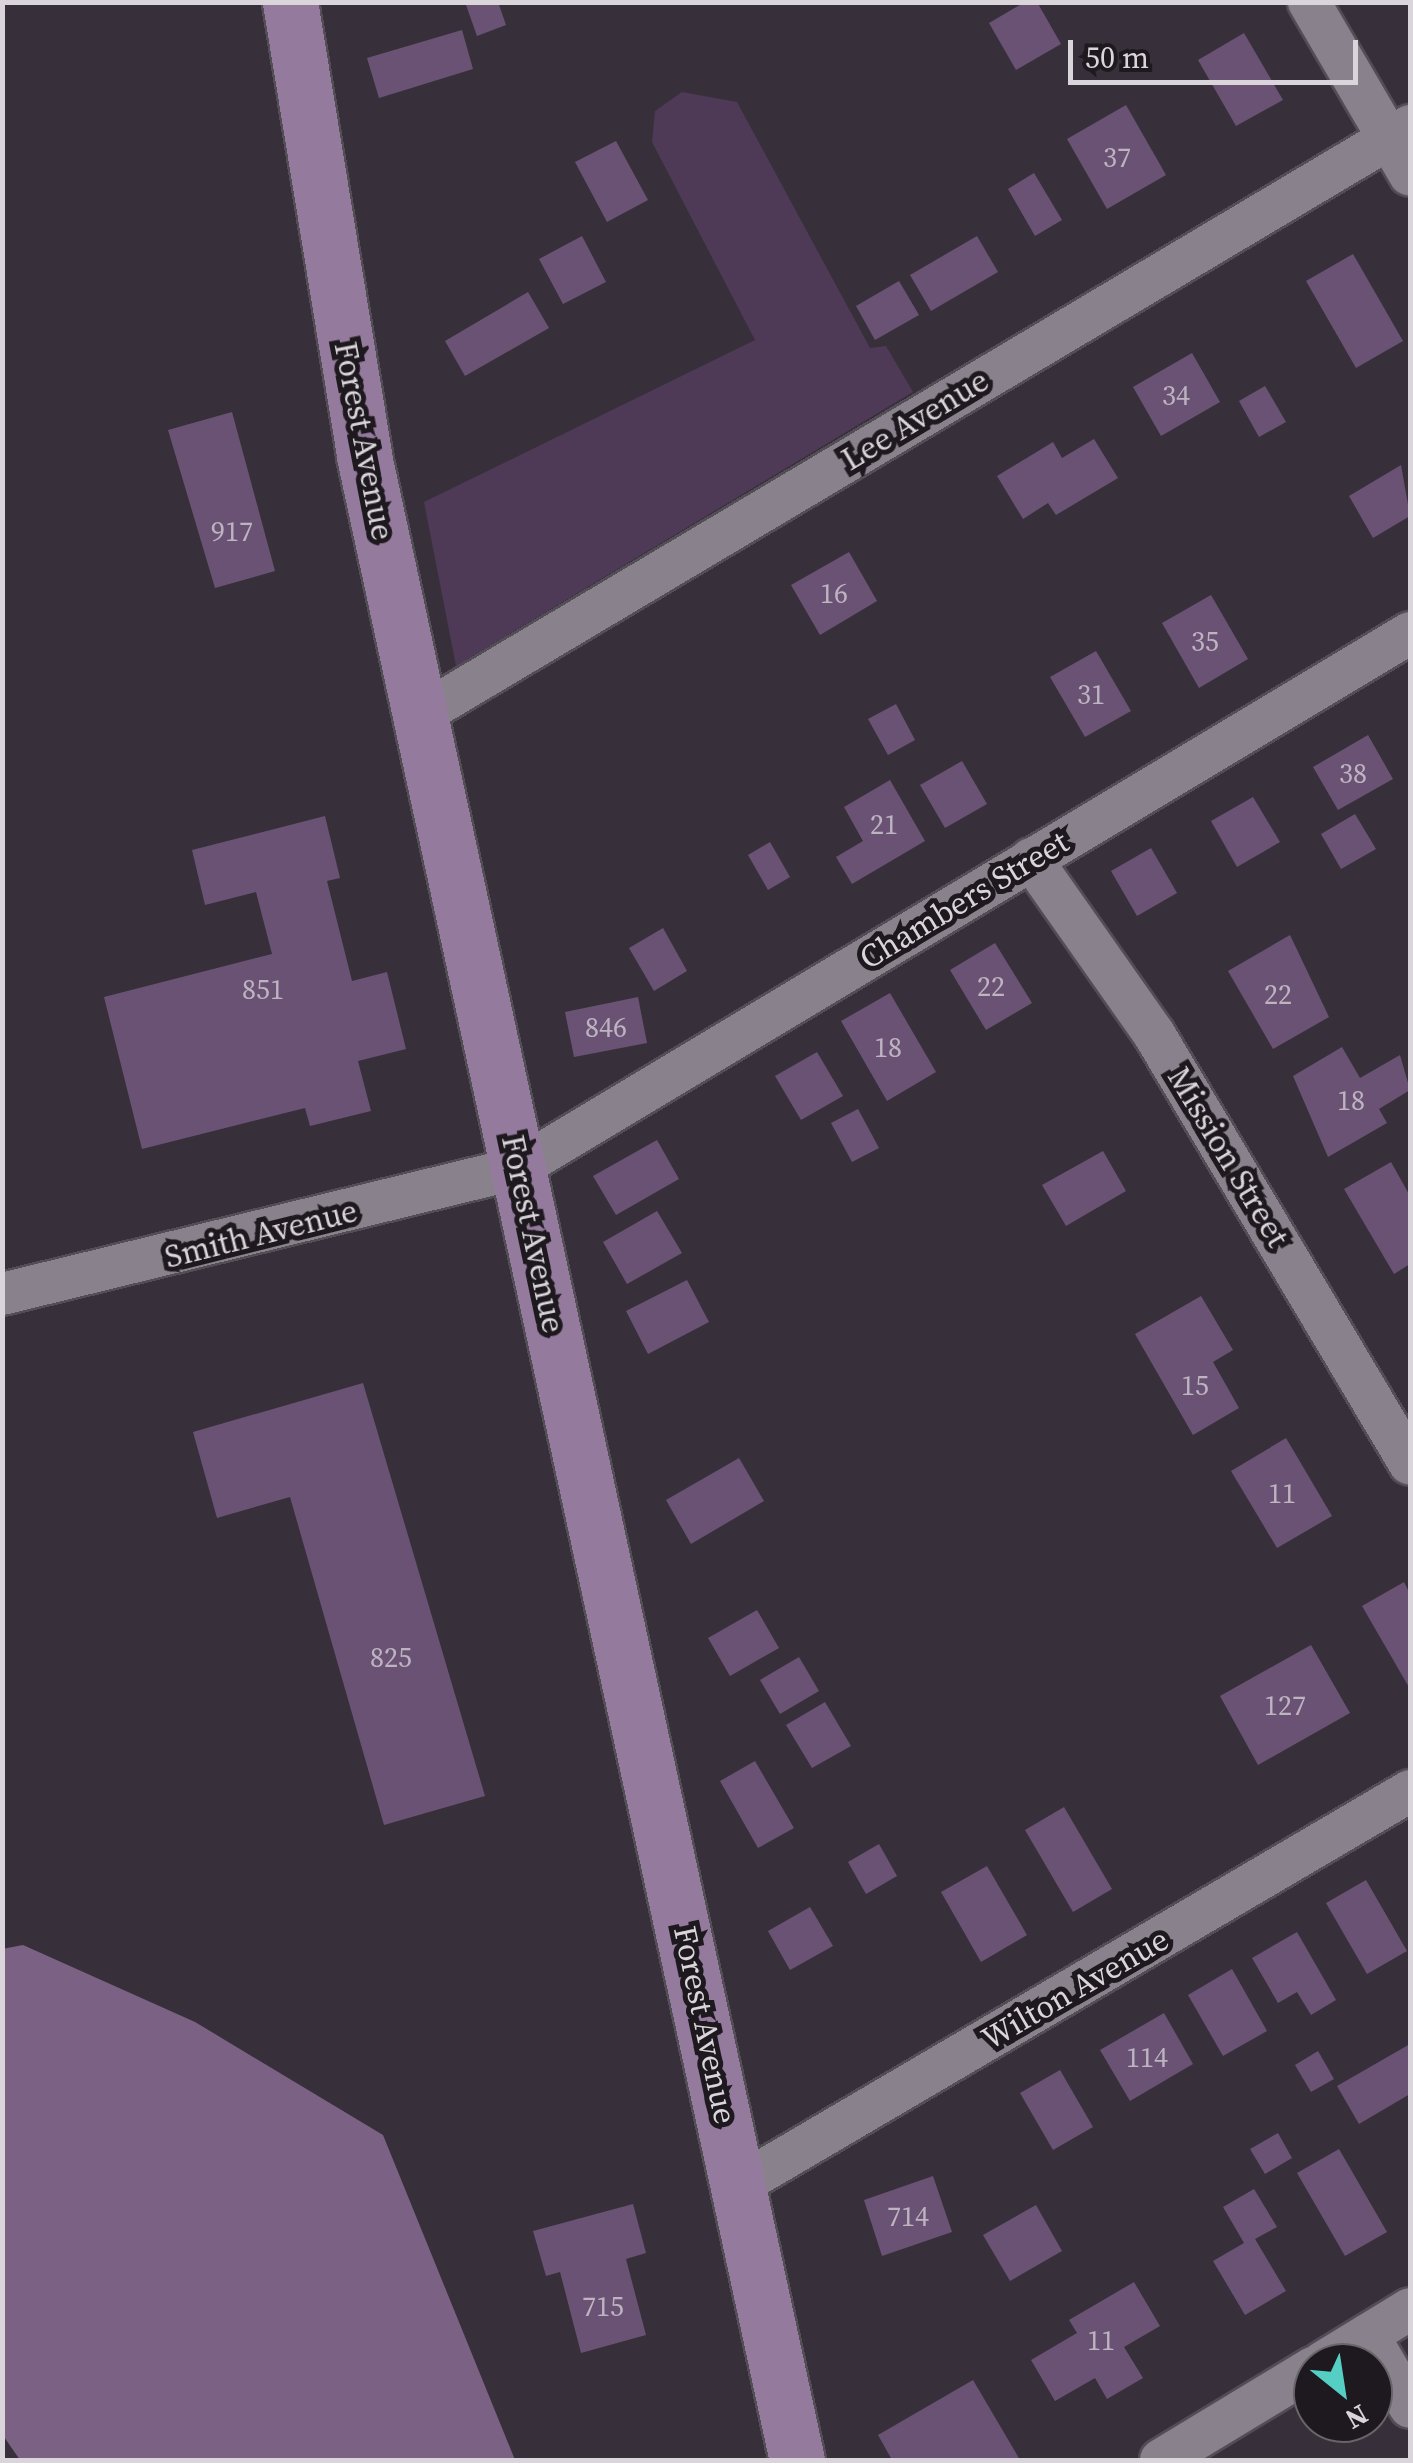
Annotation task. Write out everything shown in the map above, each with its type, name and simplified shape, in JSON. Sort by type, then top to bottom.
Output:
[{"type":"main road","name":"Forest Avenue","points":[[290,2],[364,456],[797,2460]]},
{"type":"street","points":[[1309,2],[1400,132],[1410,175]]},
{"type":"street","name":"Lee Avenue","points":[[420,715],[1400,132]]},
{"type":"street","name":"Chambers Street","points":[[518,1168],[1410,634]]},
{"type":"street","name":"Mission Street","points":[[1031,859],[1154,1034],[1410,1464]]},
{"type":"street","name":"Smith Avenue","points":[[2,1294],[518,1168]]},
{"type":"street","name":"Wilton Avenue","points":[[739,2186],[1410,1791]]},
{"type":"street","points":[[1355,2343],[1410,2309]]},
{"type":"street","points":[[1368,2335],[1410,2407]]},
{"type":"street","points":[[1161,2460],[1293,2380]]},
{"type":"shaded area","points":[[682,92],[737,102],[870,348],[886,346],[913,392],[456,666],[424,502],[755,340],[652,142],[655,111]]},
{"type":"shaded area","points":[[23,1945],[195,2022],[383,2135],[515,2460],[20,2460],[2,2434],[2,1949]]},
{"type":"building","points":[[465,2],[498,2],[506,25],[477,36]]},
{"type":"building","points":[[1025,2],[1037,2],[1061,44],[1016,70],[989,23]]},
{"type":"building","points":[[462,30],[473,69],[379,98],[367,58]]},
{"type":"building","points":[[1244,33],[1283,100],[1236,126],[1198,60]]},
{"type":"building","points":[[1126,105],[1166,175],[1107,209],[1067,139]]},
{"type":"building","points":[[616,141],[648,200],[607,222],[575,162]]},
{"type":"building","points":[[1034,173],[1062,220],[1035,236],[1008,189]]},
{"type":"building","points":[[582,236],[606,282],[563,304],[539,259]]},
{"type":"building","points":[[977,236],[998,272],[931,311],[910,275]]},
{"type":"building","points":[[1353,254],[1403,341],[1356,368],[1306,281]]},
{"type":"building","points":[[899,281],[919,315],[875,340],[856,306]]},
{"type":"building","points":[[528,292],[549,328],[465,376],[445,341]]},
{"type":"building","points":[[1192,353],[1220,402],[1161,436],[1133,387]]},
{"type":"building","points":[[1265,386],[1286,422],[1259,437],[1239,401]]},
{"type":"building","points":[[232,412],[275,571],[215,588],[168,430]]},
{"type":"building","points":[[1094,439],[1118,478],[1056,515],[1048,503],[1023,519],[997,476],[1053,442],[1062,458]]},
{"type":"building","points":[[1401,465],[1410,516],[1373,538],[1349,496]]},
{"type":"building","points":[[849,552],[877,601],[820,635],[791,585]]},
{"type":"building","points":[[1211,595],[1248,659],[1199,688],[1162,623]]},
{"type":"building","points":[[1096,651],[1131,711],[1085,737],[1050,677]]},
{"type":"building","points":[[896,704],[915,740],[888,755],[868,719]]},
{"type":"building","points":[[1368,735],[1393,779],[1338,810],[1313,767]]},
{"type":"building","points":[[962,761],[987,804],[945,828],[920,785]]},
{"type":"building","points":[[890,780],[925,841],[852,884],[836,857],[863,841],[844,807]]},
{"type":"building","points":[[1253,797],[1280,842],[1237,867],[1211,821]]},
{"type":"building","points":[[1355,814],[1376,849],[1341,869],[1321,834]]},
{"type":"building","points":[[325,816],[340,878],[327,881],[352,981],[387,972],[406,1049],[358,1061],[371,1111],[310,1126],[305,1108],[142,1149],[104,997],[272,954],[256,892],[205,905],[192,850]]},
{"type":"building","points":[[770,842],[790,877],[768,890],[748,855]]},
{"type":"building","points":[[1151,848],[1177,893],[1137,916],[1111,871]]},
{"type":"building","points":[[663,928],[687,971],[654,991],[629,948]]},
{"type":"building","points":[[1290,935],[1329,1017],[1273,1049],[1228,971]]},
{"type":"building","points":[[995,943],[1032,1003],[986,1030],[950,970]]},
{"type":"building","points":[[890,993],[936,1072],[887,1101],[841,1021]]},
{"type":"building","points":[[638,997],[647,1043],[574,1057],[565,1012]]},
{"type":"building","points":[[1342,1047],[1360,1078],[1400,1055],[1410,1090],[1379,1109],[1387,1123],[1328,1157],[1293,1076]]},
{"type":"building","points":[[817,1052],[843,1096],[801,1120],[775,1076]]},
{"type":"building","points":[[858,1109],[879,1148],[852,1162],[831,1123]]},
{"type":"building","points":[[657,1140],[679,1179],[616,1215],[593,1176]]},
{"type":"building","points":[[1103,1151],[1126,1191],[1066,1226],[1042,1185]]},
{"type":"building","points":[[1391,1162],[1410,1196],[1410,1264],[1394,1274],[1344,1189]]},
{"type":"building","points":[[657,1211],[682,1253],[627,1284],[603,1242]]},
{"type":"building","points":[[687,1280],[709,1322],[648,1354],[626,1311]]},
{"type":"building","points":[[1201,1296],[1233,1350],[1213,1362],[1239,1408],[1193,1435],[1135,1334]]},
{"type":"building","points":[[363,1383],[485,1796],[384,1825],[290,1497],[217,1518],[193,1432]]},
{"type":"building","points":[[1286,1438],[1332,1516],[1277,1548],[1231,1471]]},
{"type":"building","points":[[739,1458],[764,1501],[691,1544],[666,1500]]},
{"type":"building","points":[[1404,1582],[1410,1594],[1410,1689],[1362,1606]]},
{"type":"building","points":[[757,1610],[779,1648],[730,1676],[708,1638]]},
{"type":"building","points":[[1311,1645],[1350,1713],[1258,1765],[1220,1696]]},
{"type":"building","points":[[799,1657],[819,1691],[780,1714],[760,1680]]},
{"type":"building","points":[[825,1702],[851,1746],[812,1768],[786,1725]]},
{"type":"building","points":[[755,1761],[794,1828],[758,1848],[720,1781]]},
{"type":"building","points":[[1064,1807],[1112,1889],[1073,1912],[1025,1830]]},
{"type":"building","points":[[879,1844],[897,1876],[866,1894],[848,1862]]},
{"type":"building","points":[[987,1866],[1027,1935],[981,1962],[941,1892]]},
{"type":"building","points":[[1366,1880],[1407,1951],[1367,1974],[1326,1903]]},
{"type":"building","points":[[810,1907],[833,1946],[790,1970],[768,1931]]},
{"type":"building","points":[[1297,1932],[1336,2000],[1311,2015],[1297,1992],[1278,2003],[1252,1958]]},
{"type":"building","points":[[1232,1969],[1267,2031],[1223,2056],[1188,1995]]},
{"type":"building","points":[[1164,2013],[1193,2064],[1130,2101],[1100,2050]]},
{"type":"building","points":[[1410,2044],[1410,2094],[1359,2124],[1337,2086]]},
{"type":"building","points":[[1318,2051],[1334,2079],[1311,2092],[1295,2065]]},
{"type":"building","points":[[1060,2070],[1093,2127],[1053,2150],[1020,2093]]},
{"type":"building","points":[[1278,2133],[1292,2158],[1265,2174],[1250,2149]]},
{"type":"building","points":[[1339,2149],[1387,2232],[1345,2256],[1297,2173]]},
{"type":"building","points":[[933,2176],[952,2232],[882,2256],[864,2200]]},
{"type":"building","points":[[1254,2189],[1277,2227],[1255,2239],[1286,2291],[1245,2315],[1213,2261],[1244,2243],[1223,2207]]},
{"type":"building","points":[[633,2204],[646,2253],[626,2259],[646,2335],[581,2353],[560,2272],[546,2276],[533,2231]]},
{"type":"building","points":[[1036,2205],[1062,2251],[1010,2281],[983,2235]]},
{"type":"building","points":[[1134,2282],[1160,2326],[1124,2347],[1143,2378],[1107,2399],[1095,2378],[1055,2401],[1031,2360],[1077,2333],[1069,2320]]},
{"type":"building","points":[[973,2380],[1020,2460],[892,2460],[878,2435]]}]
